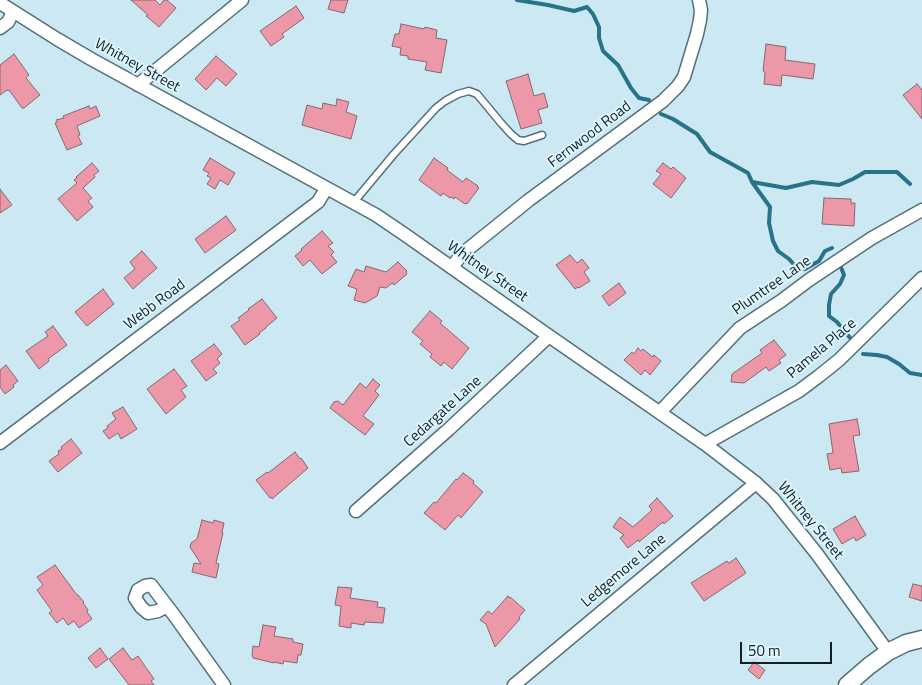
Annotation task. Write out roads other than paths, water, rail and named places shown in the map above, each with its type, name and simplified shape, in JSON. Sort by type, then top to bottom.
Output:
[{"type":"street","points":[[138,85],[242,0]]},
{"type":"street","name":"Fernwood Road","points":[[452,267],[462,254],[529,200],[663,101],[678,86],[684,77],[697,34],[701,10],[699,0]]},
{"type":"street","name":"Whitney Street","points":[[0,3],[57,39],[138,85],[382,219],[705,444],[756,483],[773,499],[817,554],[888,652]]},
{"type":"street","points":[[0,28],[8,22],[13,12]]},
{"type":"street","name":"Webb Road","points":[[0,443],[318,202],[326,189]]},
{"type":"street","name":"Plumtree Lane","points":[[660,412],[740,328],[872,238],[922,210]]},
{"type":"street","name":"Pamela Place","points":[[705,444],[799,391],[819,376],[839,360],[922,278]]},
{"type":"street","name":"Cedargate Lane","points":[[356,511],[449,429],[549,336]]},
{"type":"street","name":"Ledgemore Lane","points":[[514,685],[756,483]]},
{"type":"street","points":[[167,606],[224,685]]},
{"type":"street","points":[[847,685],[888,652],[906,643],[922,639]]},
{"type":"lane","points":[[353,203],[436,108],[458,94],[468,91],[477,94],[495,117],[518,140],[524,141],[542,135]]},
{"type":"waterway","points":[[517,0],[574,11],[587,7],[593,14],[599,27],[599,38],[603,51],[618,65],[639,98],[649,100]]},
{"type":"waterway","points":[[661,114],[697,134],[710,152],[748,173],[752,182],[770,207],[769,223],[773,241],[778,251],[797,268],[805,269],[819,261],[825,251],[832,248]]},
{"type":"waterway","points":[[752,182],[786,188],[812,182],[839,185],[865,172],[897,172],[910,184]]},
{"type":"waterway","points":[[840,265],[844,275],[840,284],[831,294],[829,316],[837,322],[851,339]]},
{"type":"waterway","points":[[863,354],[887,357],[910,373],[922,375]]}]
